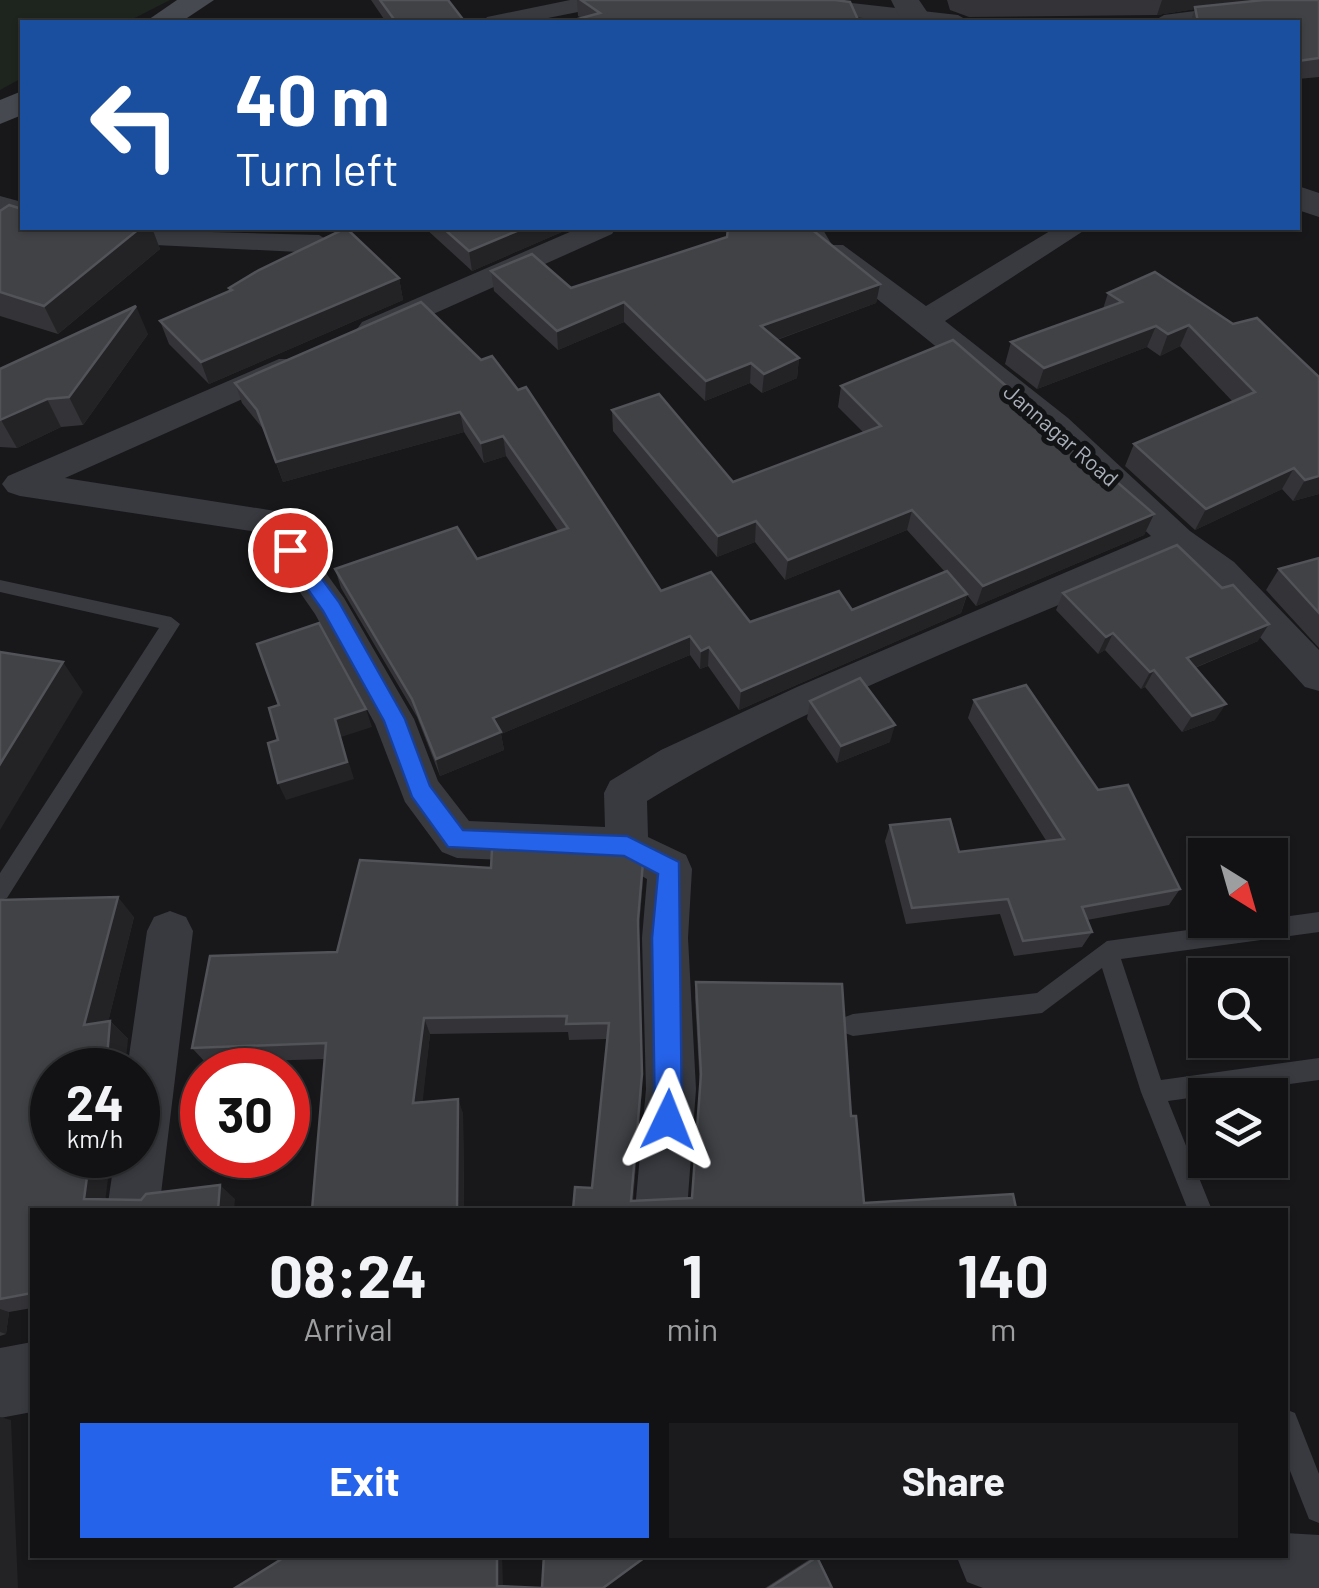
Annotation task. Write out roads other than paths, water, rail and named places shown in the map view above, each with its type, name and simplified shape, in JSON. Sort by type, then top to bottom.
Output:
[{"type":"main road","points":[[164,20],[200,0]]},
{"type":"street","points":[[514,20],[604,0]]},
{"type":"street","points":[[763,0],[911,12],[949,20]]},
{"type":"street","points":[[1180,20],[1319,2]]},
{"type":"street","points":[[86,230],[319,244]]},
{"type":"street","points":[[271,275],[348,230]]},
{"type":"street","points":[[349,340],[597,230]]},
{"type":"street","points":[[925,320],[1071,230]]},
{"type":"street","name":"Jannagar Road","points":[[821,236],[1056,426],[1177,540],[1222,571],[1319,676]]},
{"type":"street","points":[[12,483],[313,356]]},
{"type":"street","points":[[12,483],[270,521],[332,608],[360,666],[394,719],[420,790],[457,840],[627,846],[670,869],[665,938],[671,1090],[660,1208]]},
{"type":"street","points":[[627,846],[625,793],[676,762],[810,698],[1177,540]]},
{"type":"street","points":[[133,1208],[170,931]]},
{"type":"street","points":[[0,1383],[30,1377]]},
{"type":"street","points":[[1048,1558],[1319,1573]]},
{"type":"lane","points":[[0,586],[172,624],[0,891]]},
{"type":"lane","points":[[853,1026],[1042,1003],[1107,950],[1319,922]]},
{"type":"lane","points":[[1107,950],[1153,1092],[1199,1208]]},
{"type":"lane","points":[[1153,1092],[1319,1068]]},
{"type":"lane","points":[[1288,1432],[1319,1509]]}]
